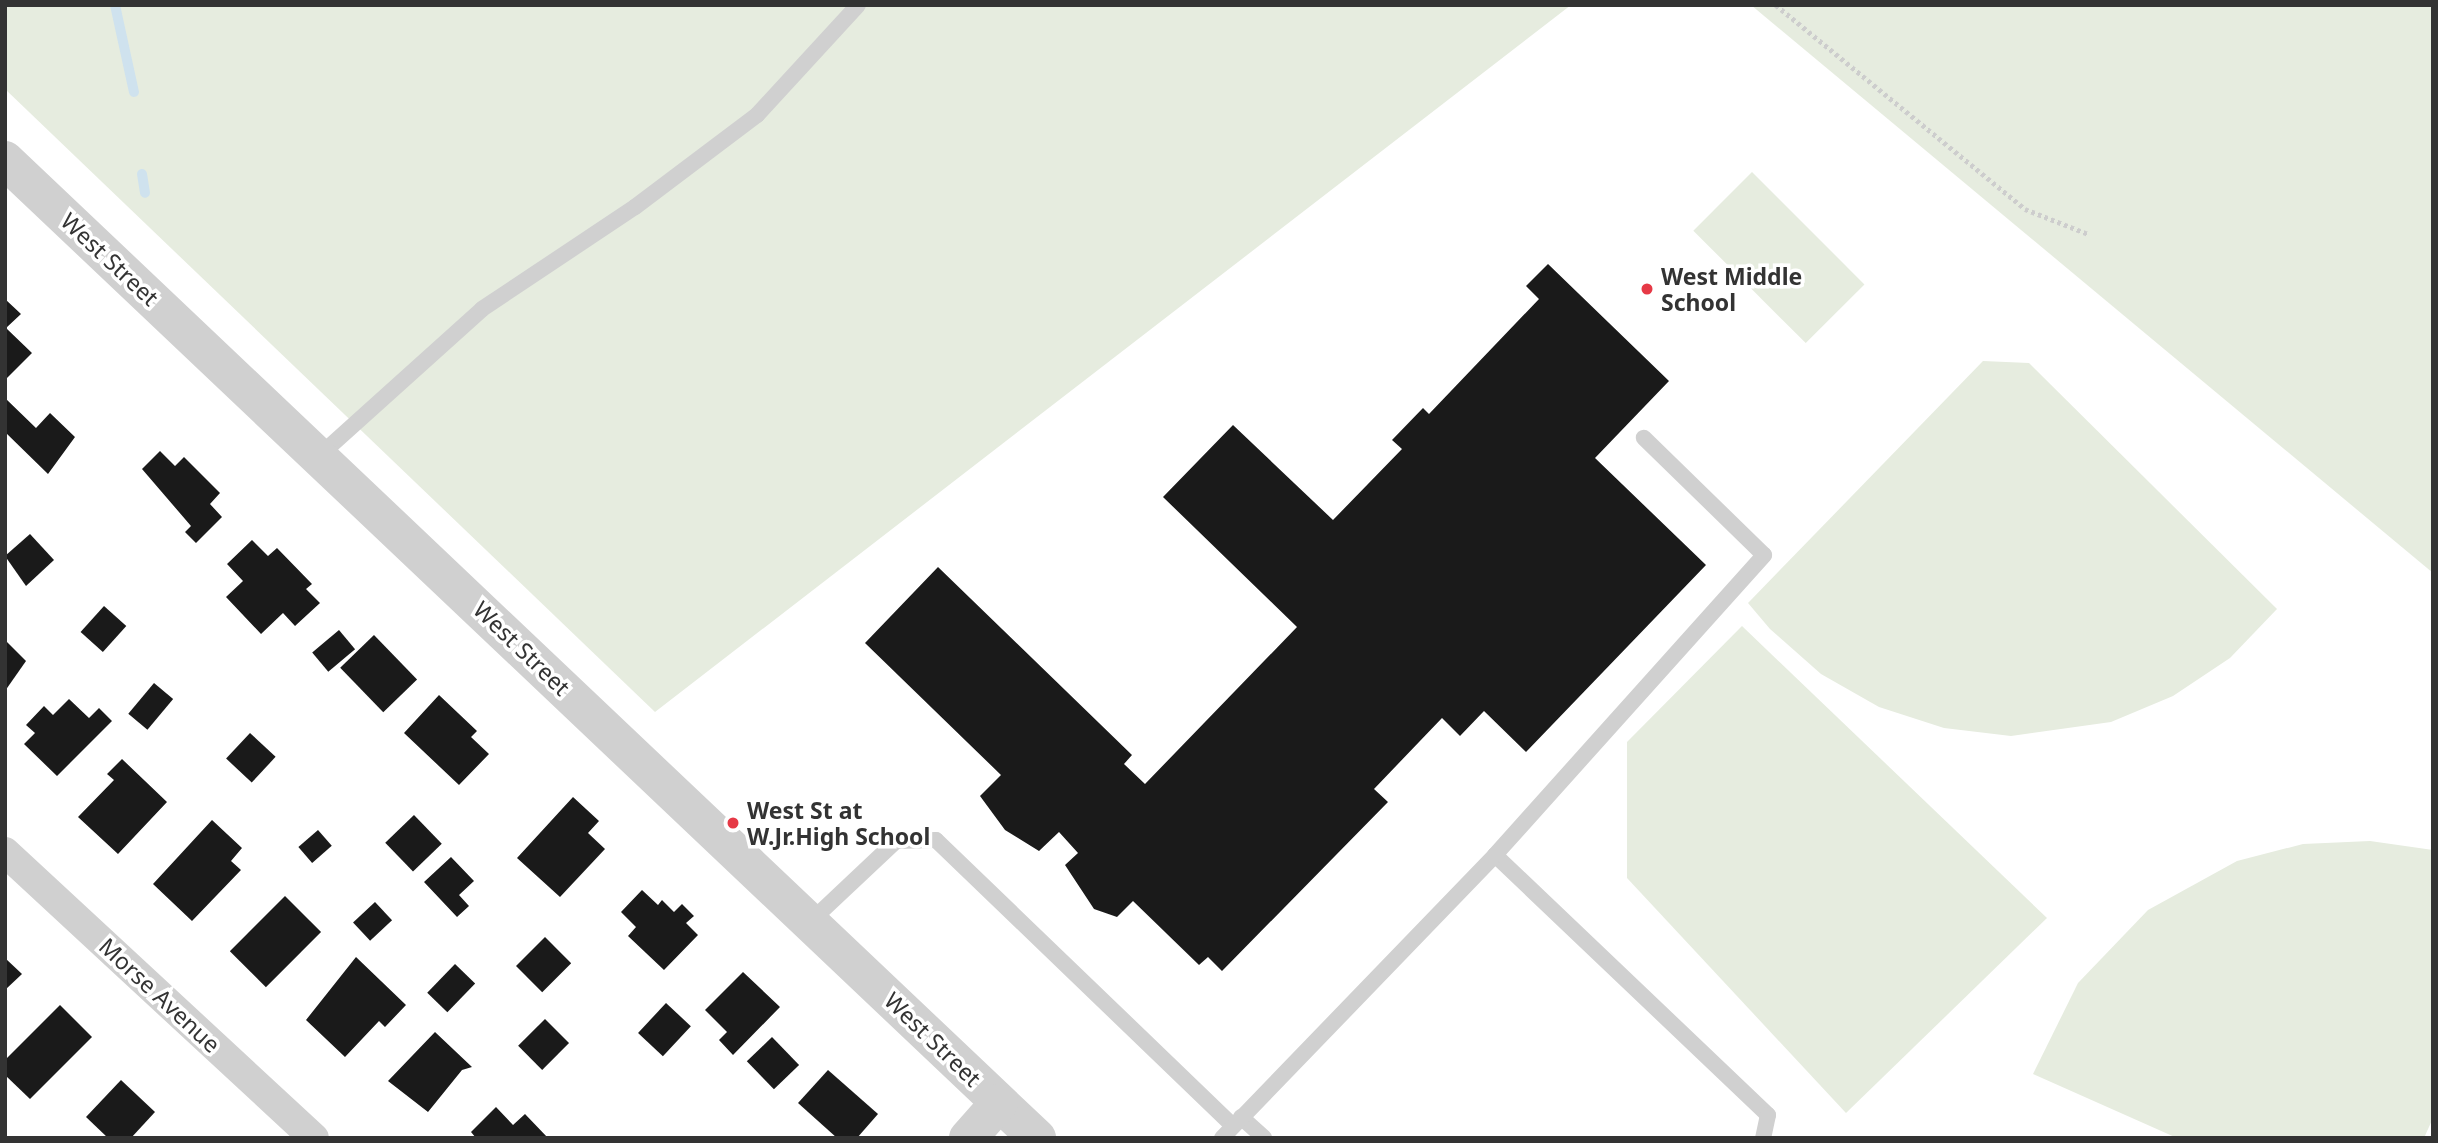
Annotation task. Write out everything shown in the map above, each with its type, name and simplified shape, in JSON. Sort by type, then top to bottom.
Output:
[{"type":"street","name":"West Street","points":[[5,160],[1037,1138]]},
{"type":"street","name":"Morse Avenue","points":[[5,852],[314,1138]]},
{"type":"street","points":[[968,1138],[999,1103]]},
{"type":"lane","points":[[319,456],[482,309],[635,207],[757,115],[858,5]]},
{"type":"lane","points":[[1232,1127],[1495,855],[1764,555],[1644,438]]},
{"type":"lane","points":[[810,922],[896,841],[936,840],[1232,1127],[1264,1138]]},
{"type":"lane","points":[[1495,855],[1768,1115],[1763,1138]]},
{"type":"path","points":[[1776,5],[2025,209],[2088,234]]},
{"type":"shaded area","points":[[5,5],[1571,5],[655,712],[5,89]]},
{"type":"shaded area","points":[[1751,5],[2433,5],[2433,573]]},
{"type":"shaded area","points":[[1752,172],[1864,284],[1806,343],[1693,231]]},
{"type":"shaded area","points":[[1983,361],[2029,363],[2277,609],[2230,658],[2173,696],[2111,722],[2011,736],[1944,728],[1879,707],[1821,674],[1770,629],[1748,603]]},
{"type":"shaded area","points":[[1742,626],[2047,918],[1846,1113],[1627,878],[1627,742]]},
{"type":"shaded area","points":[[2370,841],[2433,850],[2433,1118],[2424,1138],[2177,1138],[2033,1074],[2078,983],[2148,910],[2237,861],[2303,844]]},
{"type":"building","points":[[1548,264],[1669,381],[1595,458],[1706,565],[1526,752],[1484,711],[1460,736],[1442,718],[1374,789],[1388,802],[1222,971],[1208,957],[1199,965],[1133,901],[1117,917],[1094,909],[1065,865],[1078,853],[1059,832],[1039,851],[1005,830],[980,796],[1001,775],[865,643],[938,567],[1132,755],[1124,764],[1145,784],[1297,627],[1163,497],[1233,425],[1333,520],[1402,449],[1392,440],[1423,408],[1429,414],[1539,299],[1526,286]]},
{"type":"building","points":[[5,299],[21,314],[6,328],[32,353],[5,380]]},
{"type":"building","points":[[5,398],[36,428],[50,413],[75,437],[48,474],[5,432]]},
{"type":"building","points":[[160,451],[175,466],[184,457],[220,493],[210,504],[222,517],[196,543],[185,532],[191,526],[142,469]]},
{"type":"building","points":[[30,534],[54,560],[26,586],[5,556]]},
{"type":"building","points":[[252,540],[268,556],[277,548],[312,584],[306,589],[320,603],[295,626],[283,613],[261,634],[226,597],[243,581],[227,564]]},
{"type":"building","points":[[104,606],[126,626],[103,652],[81,632]]},
{"type":"building","points":[[339,630],[355,649],[328,672],[312,652]]},
{"type":"building","points":[[374,635],[417,680],[383,712],[340,668]]},
{"type":"building","points":[[5,640],[26,661],[5,691]]},
{"type":"building","points":[[154,683],[173,699],[147,730],[128,714]]},
{"type":"building","points":[[439,695],[477,731],[471,737],[489,754],[459,785],[404,733]]},
{"type":"building","points":[[69,699],[89,718],[99,708],[112,721],[57,776],[24,744],[35,733],[26,725],[44,706],[53,715]]},
{"type":"building","points":[[250,733],[276,757],[252,782],[226,759]]},
{"type":"building","points":[[122,759],[167,802],[118,854],[78,817],[114,780],[107,774]]},
{"type":"building","points":[[573,797],[599,821],[588,833],[605,849],[560,897],[517,858]]},
{"type":"building","points":[[414,815],[442,844],[413,872],[385,843]]},
{"type":"building","points":[[212,820],[242,848],[231,861],[241,870],[192,921],[153,884]]},
{"type":"building","points":[[318,830],[332,846],[312,863],[298,847]]},
{"type":"building","points":[[451,857],[474,881],[459,895],[469,906],[457,917],[424,882]]},
{"type":"building","points":[[642,890],[658,905],[662,900],[674,912],[682,904],[694,916],[686,923],[698,935],[664,970],[628,936],[636,927],[621,912]]},
{"type":"building","points":[[285,896],[321,932],[266,987],[230,951]]},
{"type":"building","points":[[375,902],[392,920],[370,941],[353,922]]},
{"type":"building","points":[[545,937],[571,963],[542,992],[516,966]]},
{"type":"building","points":[[356,957],[406,1005],[385,1027],[379,1021],[345,1057],[306,1020]]},
{"type":"building","points":[[5,958],[22,974],[5,990]]},
{"type":"building","points":[[455,964],[475,983],[447,1012],[427,993]]},
{"type":"building","points":[[743,972],[780,1007],[733,1055],[719,1040],[727,1032],[705,1010]]},
{"type":"building","points":[[666,1003],[691,1026],[663,1056],[638,1033]]},
{"type":"building","points":[[60,1005],[92,1037],[30,1099],[5,1075],[5,1060]]},
{"type":"building","points":[[545,1019],[569,1043],[542,1070],[518,1046]]},
{"type":"building","points":[[435,1032],[472,1067],[462,1070],[428,1112],[388,1081]]},
{"type":"building","points":[[772,1037],[799,1065],[774,1089],[747,1061]]},
{"type":"building","points":[[828,1070],[878,1114],[857,1138],[837,1138],[798,1103]]},
{"type":"building","points":[[121,1080],[155,1112],[131,1138],[108,1138],[86,1117]]},
{"type":"building","points":[[496,1107],[513,1125],[525,1114],[548,1138],[476,1138],[471,1132]]},
{"type":"waterway","points":[[115,5],[134,92]]},
{"type":"waterway","points":[[142,174],[145,193]]},
{"type":"place","name":"West Middle School","points":[[1647,289]]},
{"type":"place","name":"West St at W.Jr.High School","points":[[733,823]]}]
